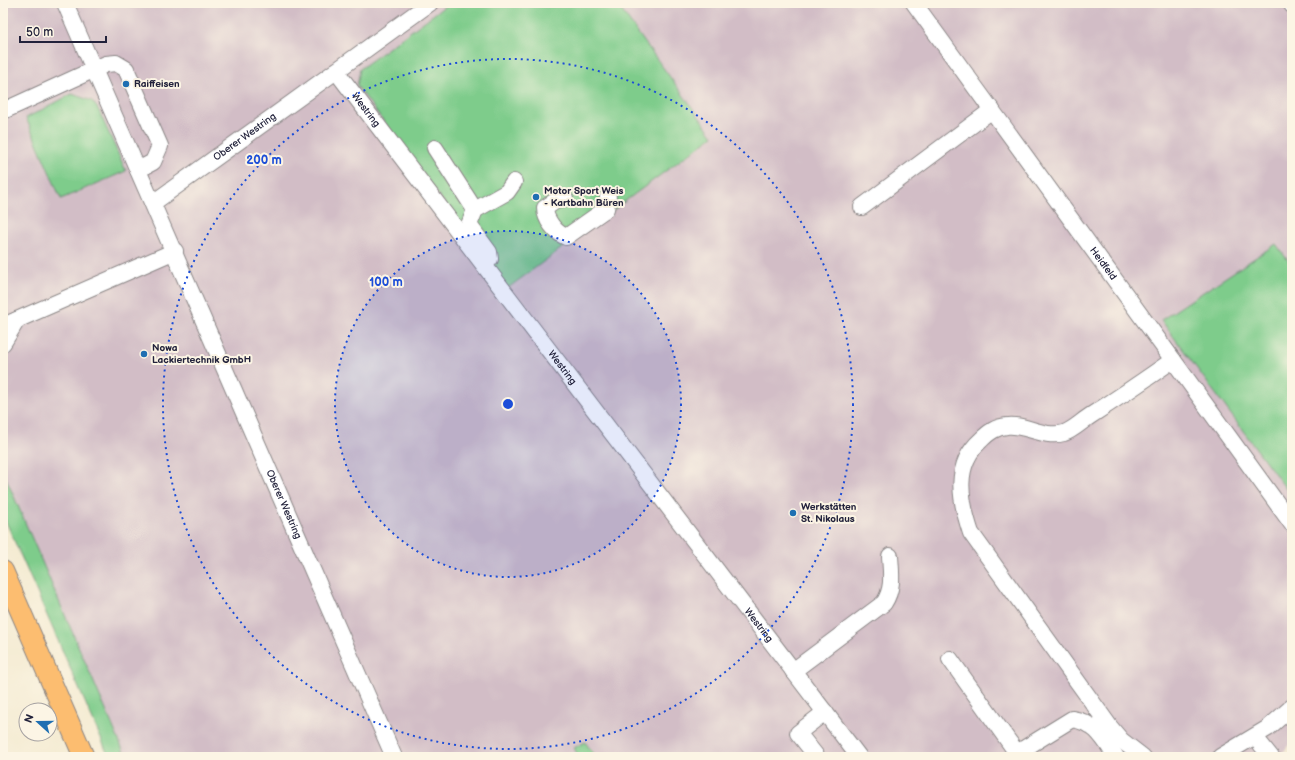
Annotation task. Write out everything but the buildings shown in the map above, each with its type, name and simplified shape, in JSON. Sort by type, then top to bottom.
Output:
[{"type":"main road","points":[[3,571],[84,757]]},
{"type":"street","name":"Oberer Westring","points":[[65,3],[175,251],[394,757]]},
{"type":"street","points":[[336,71],[430,3]]},
{"type":"street","name":"Heidfeld","points":[[914,3],[1173,360],[1289,515]]},
{"type":"street","points":[[3,111],[106,64],[116,63],[126,69],[160,146],[153,162],[138,170]]},
{"type":"street","name":"Oberer Westring","points":[[153,203],[336,71]]},
{"type":"street","name":"Westring","points":[[336,71],[859,757]]},
{"type":"street","points":[[862,207],[992,110]]},
{"type":"street","points":[[435,148],[474,210]]},
{"type":"street","points":[[484,264],[490,259],[489,252],[469,225],[474,210],[507,192],[514,182]]},
{"type":"street","points":[[565,199],[557,200],[545,208],[545,215],[558,234],[566,237],[606,209],[608,197]]},
{"type":"street","points":[[3,343],[10,323],[175,251]]},
{"type":"street","points":[[1143,757],[1117,736],[971,533],[963,509],[961,487],[962,470],[970,449],[991,430],[1008,425],[1046,434],[1064,433],[1127,393],[1173,360]]},
{"type":"street","points":[[793,671],[884,603],[891,591],[892,584],[890,556]]},
{"type":"street","points":[[950,659],[1017,755],[1072,719],[1082,720],[1097,730],[1116,757]]},
{"type":"street","points":[[1220,757],[1284,716],[1292,707]]},
{"type":"street","points":[[817,757],[798,733],[825,712]]},
{"type":"street","points":[[1255,736],[1271,757]]},
{"type":"shaded area","points":[[3,3],[1292,3],[1292,743],[1278,757],[126,757],[3,475]]},
{"type":"green space","name":"Motor Sport Weis - Kartbahn Büren","points":[[449,3],[616,3],[713,136],[508,288],[357,86],[360,69]]},
{"type":"green space","points":[[72,94],[92,101],[98,109],[126,171],[61,199],[26,118]]},
{"type":"green space","points":[[1276,244],[1292,266],[1292,497],[1161,320]]},
{"type":"green space","points":[[3,471],[126,757],[109,757],[3,515]]},
{"type":"green space","points":[[585,742],[596,757],[579,757],[574,748]]},
{"type":"place","name":"Raiffeisen","points":[[126,84]]},
{"type":"place","name":"Motor Sport Weis - Kartbahn Büren","points":[[536,197]]},
{"type":"place","name":"Nowa Lackiertechnik GmbH","points":[[144,354]]},
{"type":"place","name":"Werkstätten St. Nikolaus","points":[[793,513]]}]
